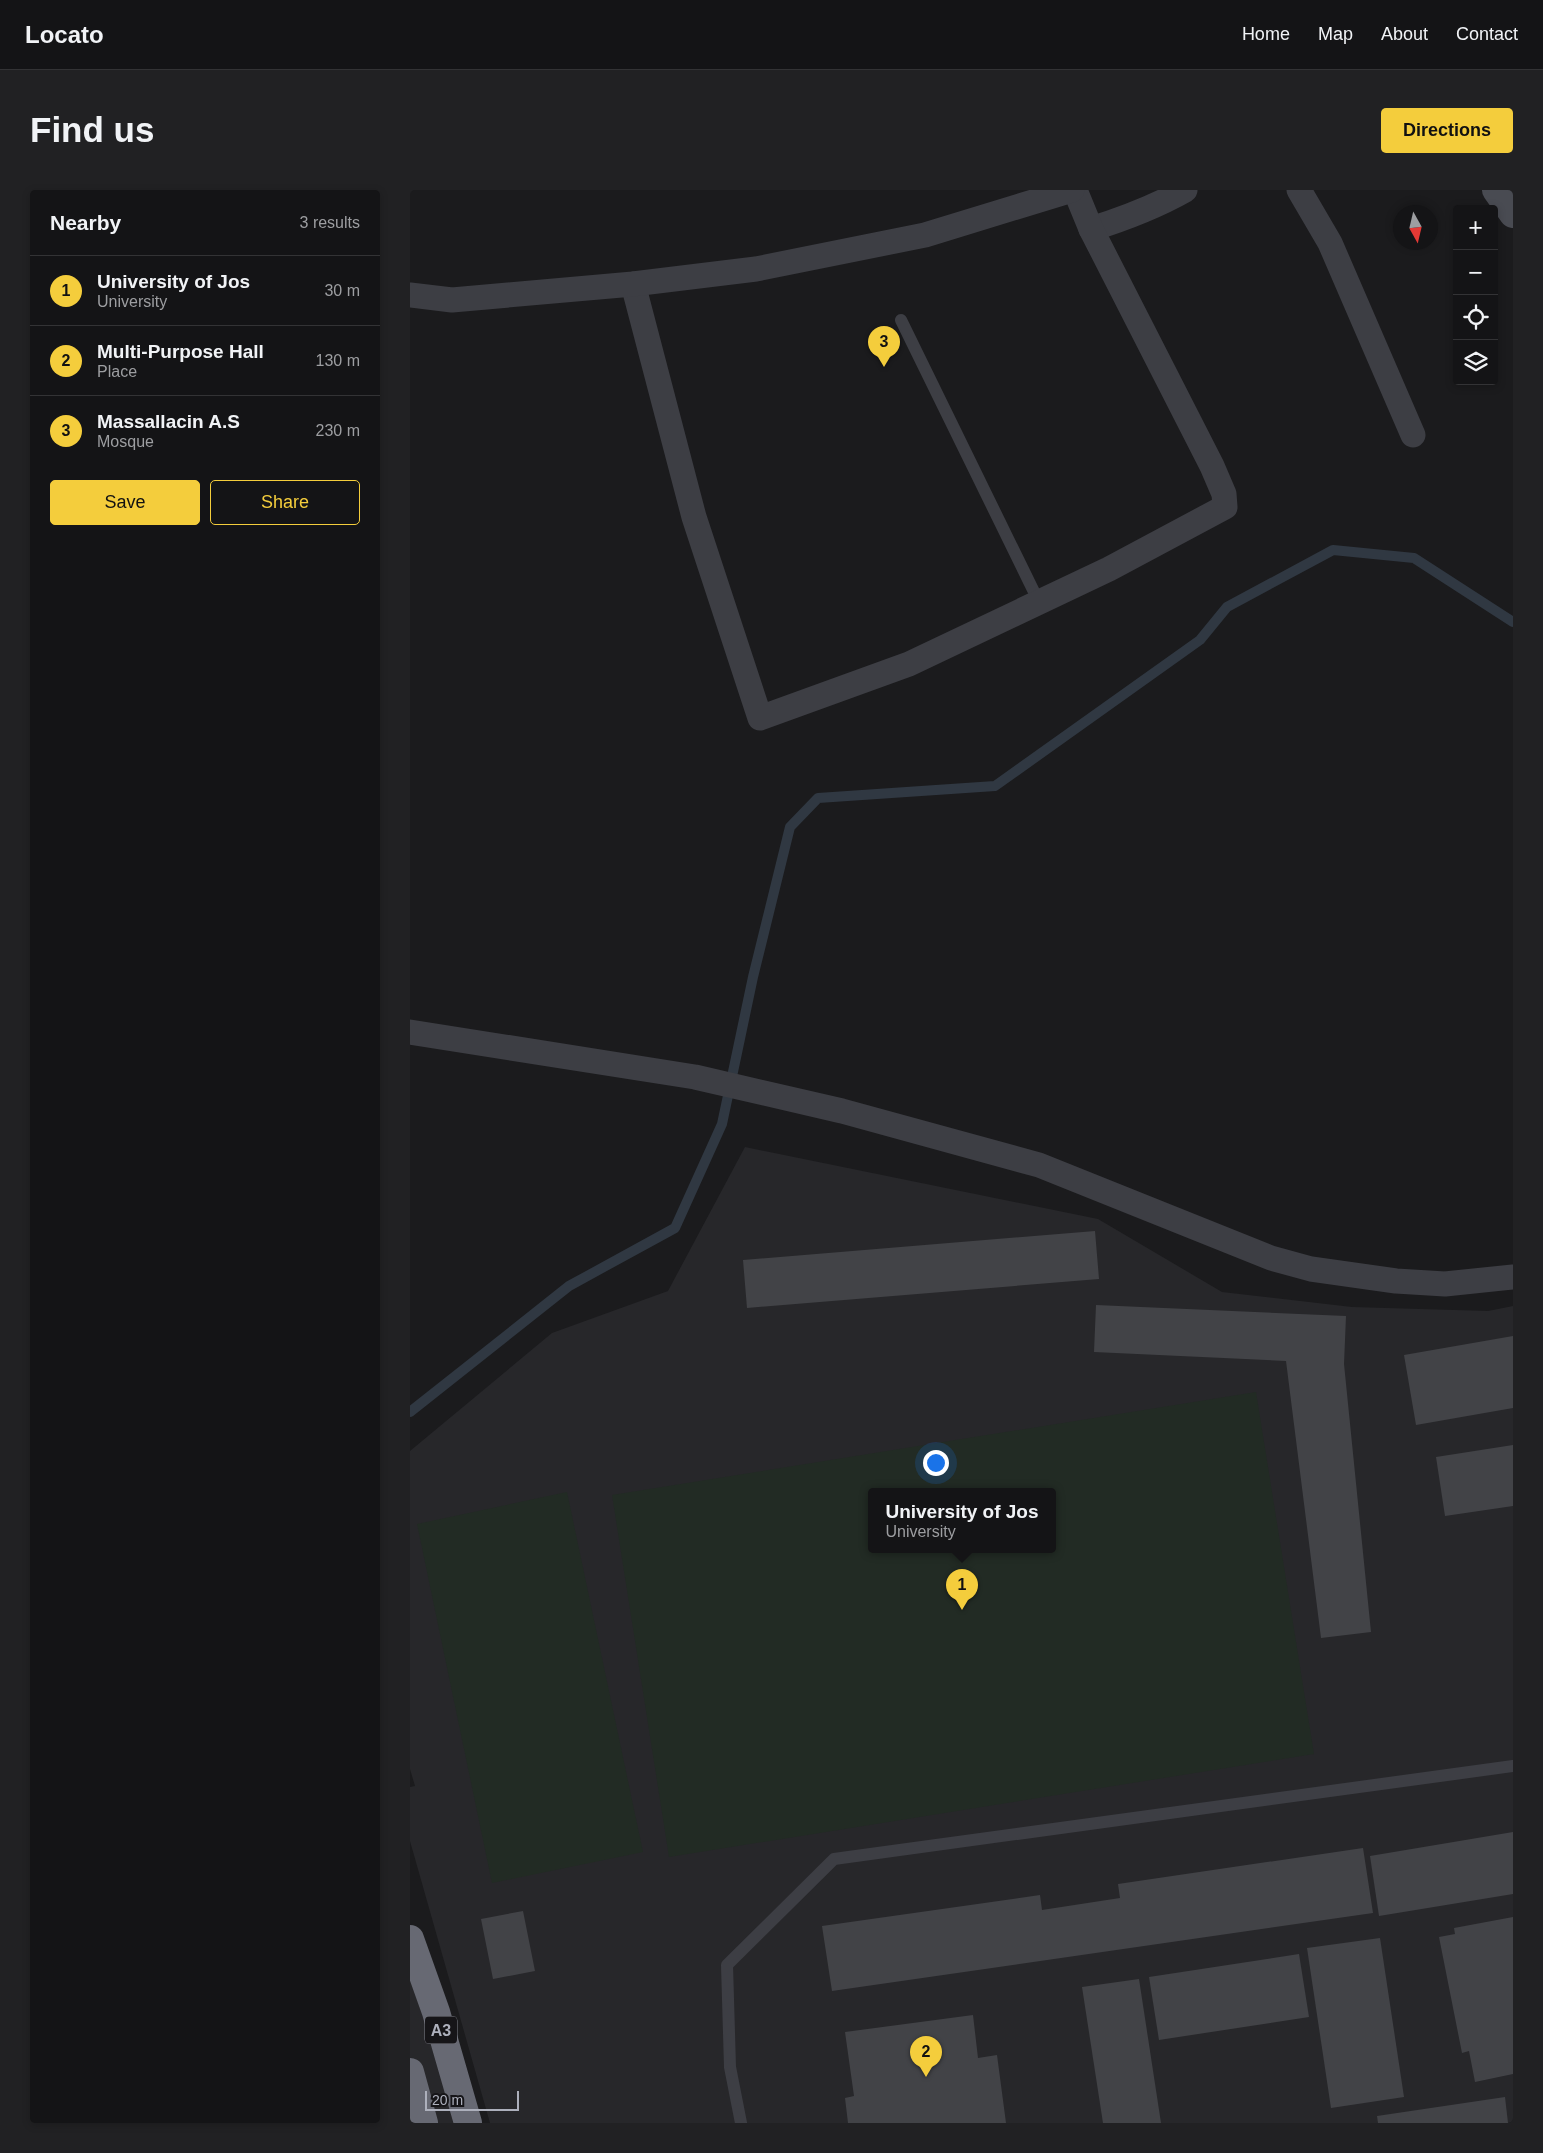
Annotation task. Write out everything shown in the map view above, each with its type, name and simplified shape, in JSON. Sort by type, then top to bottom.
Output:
[{"type":"highway","name":"A3","points":[[410,1939],[436,2012],[468,2123]]},
{"type":"highway","points":[[410,2072],[424,2123]]},
{"type":"street","points":[[410,295],[452,300],[633,284],[756,269],[925,235],[1074,190],[1091,229],[1212,466],[1224,494],[1225,507],[1109,569],[909,664],[760,718],[694,517],[633,284]]},
{"type":"street","points":[[1091,229],[1124,219],[1185,190]]},
{"type":"street","points":[[1299,190],[1330,243],[1412,435]]},
{"type":"street","points":[[1496,190],[1513,214]]},
{"type":"street","points":[[410,1032],[695,1077],[842,1111],[1039,1166],[1271,1258],[1311,1270],[1386,1280],[1445,1284],[1513,1277]]},
{"type":"lane","points":[[901,320],[1039,602]]},
{"type":"lane","points":[[742,2123],[730,2067],[727,1965],[834,1860],[1513,1766]]},
{"type":"shaded area","points":[[745,1147],[1098,1219],[1222,1292],[1352,1307],[1488,1311],[1513,1306],[1513,2123],[490,2123],[410,1841],[410,1787],[415,1786],[410,1769],[410,1451],[552,1333],[668,1291]]},
{"type":"shaded area","points":[[1256,1392],[1314,1754],[669,1857],[612,1495]]},
{"type":"shaded area","points":[[567,1492],[643,1852],[492,1883],[417,1524]]},
{"type":"shaded area","points":[[410,1980],[459,2119],[460,2123],[410,2123]]},
{"type":"building","points":[[1095,1231],[1099,1279],[747,1308],[743,1260]]},
{"type":"building","points":[[1096,1305],[1346,1316],[1344,1364],[1371,1632],[1321,1638],[1286,1361],[1094,1352]]},
{"type":"building","points":[[1513,1336],[1513,1408],[1416,1425],[1404,1355]]},
{"type":"building","points":[[1513,1445],[1513,1506],[1445,1516],[1436,1457]]},
{"type":"building","points":[[1513,1832],[1513,1894],[1379,1916],[1370,1856]]},
{"type":"building","points":[[1363,1848],[1373,1913],[832,1991],[822,1926],[1040,1895],[1042,1910],[1120,1898],[1118,1884]]},
{"type":"building","points":[[523,1911],[535,1971],[493,1979],[481,1919]]},
{"type":"building","points":[[1513,1917],[1513,2074],[1475,2082],[1469,2051],[1462,2053],[1439,1937],[1455,1934],[1454,1928]]},
{"type":"building","points":[[1380,1938],[1404,2097],[1331,2108],[1307,1948]]},
{"type":"building","points":[[1299,1954],[1309,2017],[1159,2040],[1149,1977]]},
{"type":"building","points":[[1139,1979],[1161,2123],[1103,2123],[1082,1987]]},
{"type":"building","points":[[973,2015],[978,2058],[997,2055],[1006,2123],[848,2123],[845,2098],[854,2096],[845,2032]]},
{"type":"building","points":[[1505,2097],[1508,2123],[1378,2123],[1377,2116]]},
{"type":"waterway","points":[[410,1412],[569,1286],[675,1228],[722,1124],[753,977],[790,827],[818,798],[995,786],[1200,640],[1227,607],[1333,550],[1414,558],[1513,622]]},
{"type":"place","name":"Massallacin A.S","points":[[884,367]]},
{"type":"place","name":"University of Jos","points":[[962,1610]]},
{"type":"place","name":"Multi-Purpose Hall","points":[[926,2077]]}]
